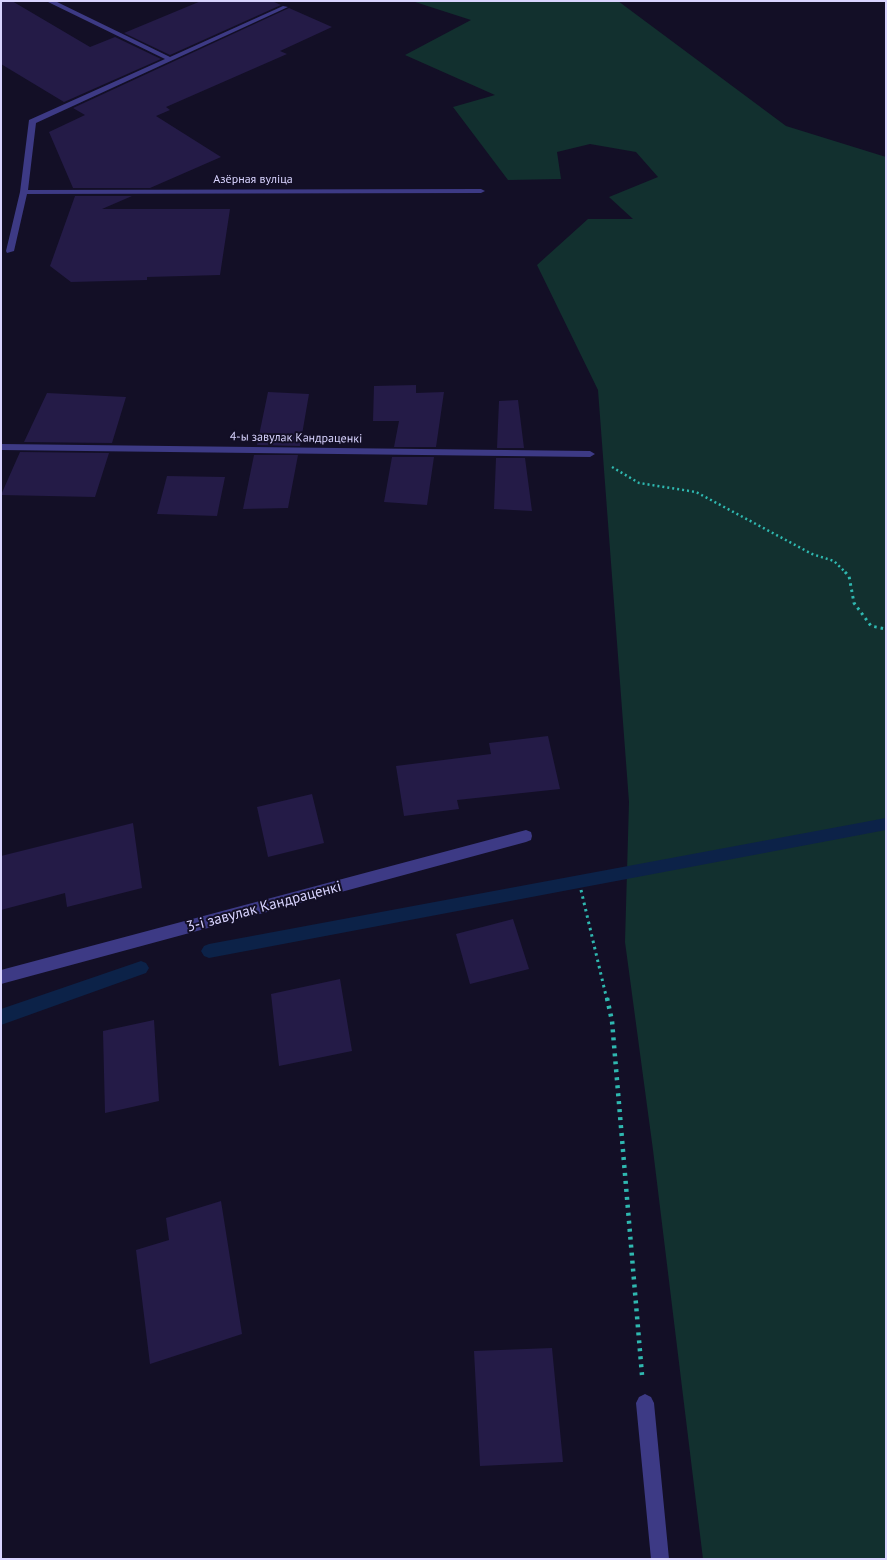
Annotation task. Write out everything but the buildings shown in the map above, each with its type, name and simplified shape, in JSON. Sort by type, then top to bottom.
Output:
[{"type":"street","points":[[49,1],[170,59]]},
{"type":"street","points":[[10,251],[24,192],[32,122],[285,7]]},
{"type":"street","name":"Азёрная вуліца","points":[[24,192],[481,191]]},
{"type":"street","name":"4-ы завулак Кандраценкі","points":[[1,447],[590,454]]},
{"type":"street","name":"3-і завулак Кандраценкі","points":[[1,977],[526,836]]},
{"type":"street","points":[[644,1403],[660,1559]]},
{"type":"path","points":[[590,454],[639,483],[696,492],[812,554],[834,561],[849,576],[854,603],[871,626],[886,629]]},
{"type":"path","points":[[581,890],[612,1021],[644,1403]]},
{"type":"green space","points":[[412,1],[618,1],[786,126],[886,157],[886,1559],[703,1559],[653,1150],[625,942],[629,802],[598,390],[537,265],[588,219],[633,219],[609,197],[658,177],[636,152],[590,144],[557,152],[561,179],[508,180],[453,107],[495,95],[405,55],[471,20]]},
{"type":"waterway","points":[[209,951],[886,824]]},
{"type":"waterway","points":[[1,1017],[141,968]]}]
